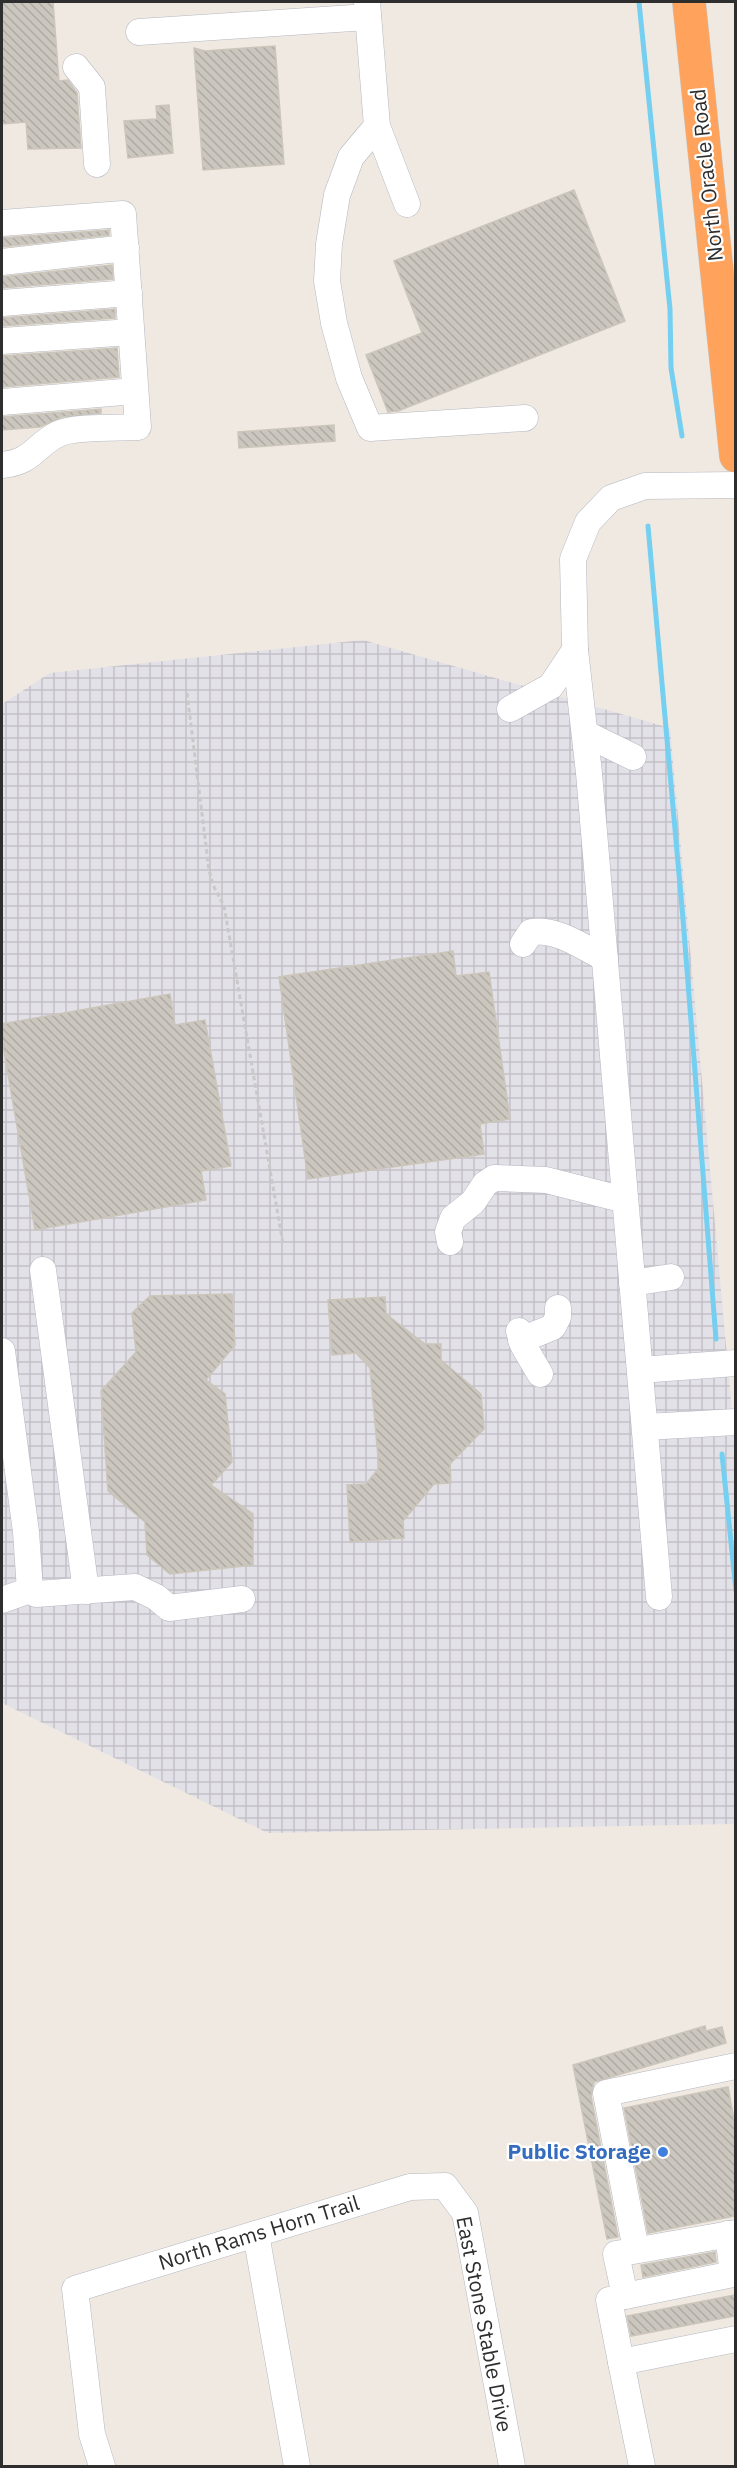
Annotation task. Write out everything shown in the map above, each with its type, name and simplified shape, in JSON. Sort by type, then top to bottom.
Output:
[{"type":"highway","name":"North Oracle Road","points":[[689,2],[735,456]]},
{"type":"street","points":[[139,32],[368,9],[377,126],[406,204]]},
{"type":"street","points":[[76,67],[92,87],[97,164]]},
{"type":"street","points":[[377,126],[351,157],[337,195],[329,244],[327,281],[334,323],[349,378],[370,428],[525,418]]},
{"type":"street","points":[[2,223],[123,214],[138,427],[68,431],[57,434],[24,460],[2,465]]},
{"type":"street","points":[[2,262],[126,248]]},
{"type":"street","points":[[2,303],[129,292]]},
{"type":"street","points":[[2,341],[131,332]]},
{"type":"street","points":[[2,402],[135,391]]},
{"type":"street","points":[[659,1597],[585,728],[574,650],[573,559],[588,522],[611,498],[645,486],[735,485]]},
{"type":"street","points":[[510,709],[551,686],[574,650]]},
{"type":"street","points":[[585,728],[633,757]]},
{"type":"street","points":[[523,944],[531,932],[557,933],[605,958]]},
{"type":"street","points":[[450,1242],[448,1232],[453,1218],[473,1202],[485,1184],[494,1178],[546,1180],[625,1200]]},
{"type":"street","points":[[43,1270],[86,1591]]},
{"type":"street","points":[[632,1282],[671,1276]]},
{"type":"street","points":[[540,1374],[530,1360],[520,1336],[553,1327],[558,1317],[558,1308]]},
{"type":"street","points":[[2,1351],[26,1532],[30,1590]]},
{"type":"street","points":[[640,1370],[735,1363]]},
{"type":"street","points":[[645,1427],[735,1422]]},
{"type":"street","points":[[30,1590],[36,1594],[135,1587],[156,1597],[169,1608],[242,1599]]},
{"type":"street","points":[[2,1600],[30,1590]]},
{"type":"street","points":[[636,2250],[606,2093],[735,2066]]},
{"type":"street","name":"North Rams Horn Trail","points":[[102,2466],[92,2434],[75,2289],[411,2187],[445,2186]]},
{"type":"street","name":"East Stone Stable Drive","points":[[445,2186],[465,2213],[512,2466]]},
{"type":"street","points":[[625,2296],[616,2254],[732,2233],[733,2274],[609,2300],[642,2466]]},
{"type":"street","points":[[256,2234],[297,2466]]},
{"type":"street","points":[[621,2362],[735,2339]]},
{"type":"path","points":[[188,693],[209,870],[213,885],[224,906],[283,1244]]},
{"type":"shaded area","points":[[363,640],[670,728],[735,1445],[735,1824],[268,1833],[2,1703],[2,704],[50,673]]},
{"type":"building","points":[[2,2],[53,2],[59,81],[68,80],[77,93],[81,148],[28,149],[26,122],[2,124]]},
{"type":"building","points":[[275,46],[284,164],[203,170],[194,48],[205,51]]},
{"type":"building","points":[[169,105],[173,153],[128,158],[124,121],[157,119],[156,106]]},
{"type":"building","points":[[574,190],[625,321],[398,411],[388,412],[366,355],[422,333],[394,261]]},
{"type":"building","points":[[109,230],[109,235],[2,247],[2,238]]},
{"type":"building","points":[[112,265],[113,279],[2,288],[2,277]]},
{"type":"building","points":[[115,309],[115,318],[2,326],[2,318]]},
{"type":"building","points":[[117,348],[119,377],[2,387],[2,356]]},
{"type":"building","points":[[101,409],[101,413],[62,417],[40,427],[2,430],[2,417]]},
{"type":"building","points":[[334,425],[335,441],[239,448],[238,432]]},
{"type":"building","points":[[453,951],[456,976],[489,972],[510,1119],[480,1124],[484,1154],[308,1179],[279,977]]},
{"type":"building","points":[[170,994],[175,1025],[205,1020],[231,1166],[201,1171],[206,1200],[35,1230],[2,1040],[2,1024]]},
{"type":"building","points":[[232,1294],[235,1345],[206,1380],[225,1394],[232,1462],[211,1485],[253,1514],[253,1565],[170,1574],[147,1555],[145,1522],[108,1491],[101,1391],[136,1352],[132,1313],[150,1296]]},
{"type":"building","points":[[385,1297],[386,1314],[425,1344],[441,1344],[441,1360],[481,1394],[484,1429],[450,1464],[451,1483],[434,1484],[403,1521],[404,1538],[350,1542],[347,1485],[366,1484],[379,1468],[370,1368],[356,1353],[332,1355],[328,1300]]},
{"type":"building","points":[[705,2026],[706,2031],[722,2027],[726,2043],[594,2082],[591,2096],[618,2237],[607,2239],[573,2065]]},
{"type":"building","points":[[728,2087],[735,2125],[735,2216],[648,2233],[624,2108]]},
{"type":"building","points":[[715,2252],[716,2262],[643,2277],[641,2265]]},
{"type":"building","points":[[735,2295],[735,2316],[631,2336],[627,2316]]},
{"type":"waterway","points":[[639,2],[670,309],[671,368],[682,436]]},
{"type":"waterway","points":[[648,526],[683,919],[716,1339]]},
{"type":"waterway","points":[[722,1454],[736,1591]]},
{"type":"place","name":"Public Storage","points":[[663,2152]]}]
